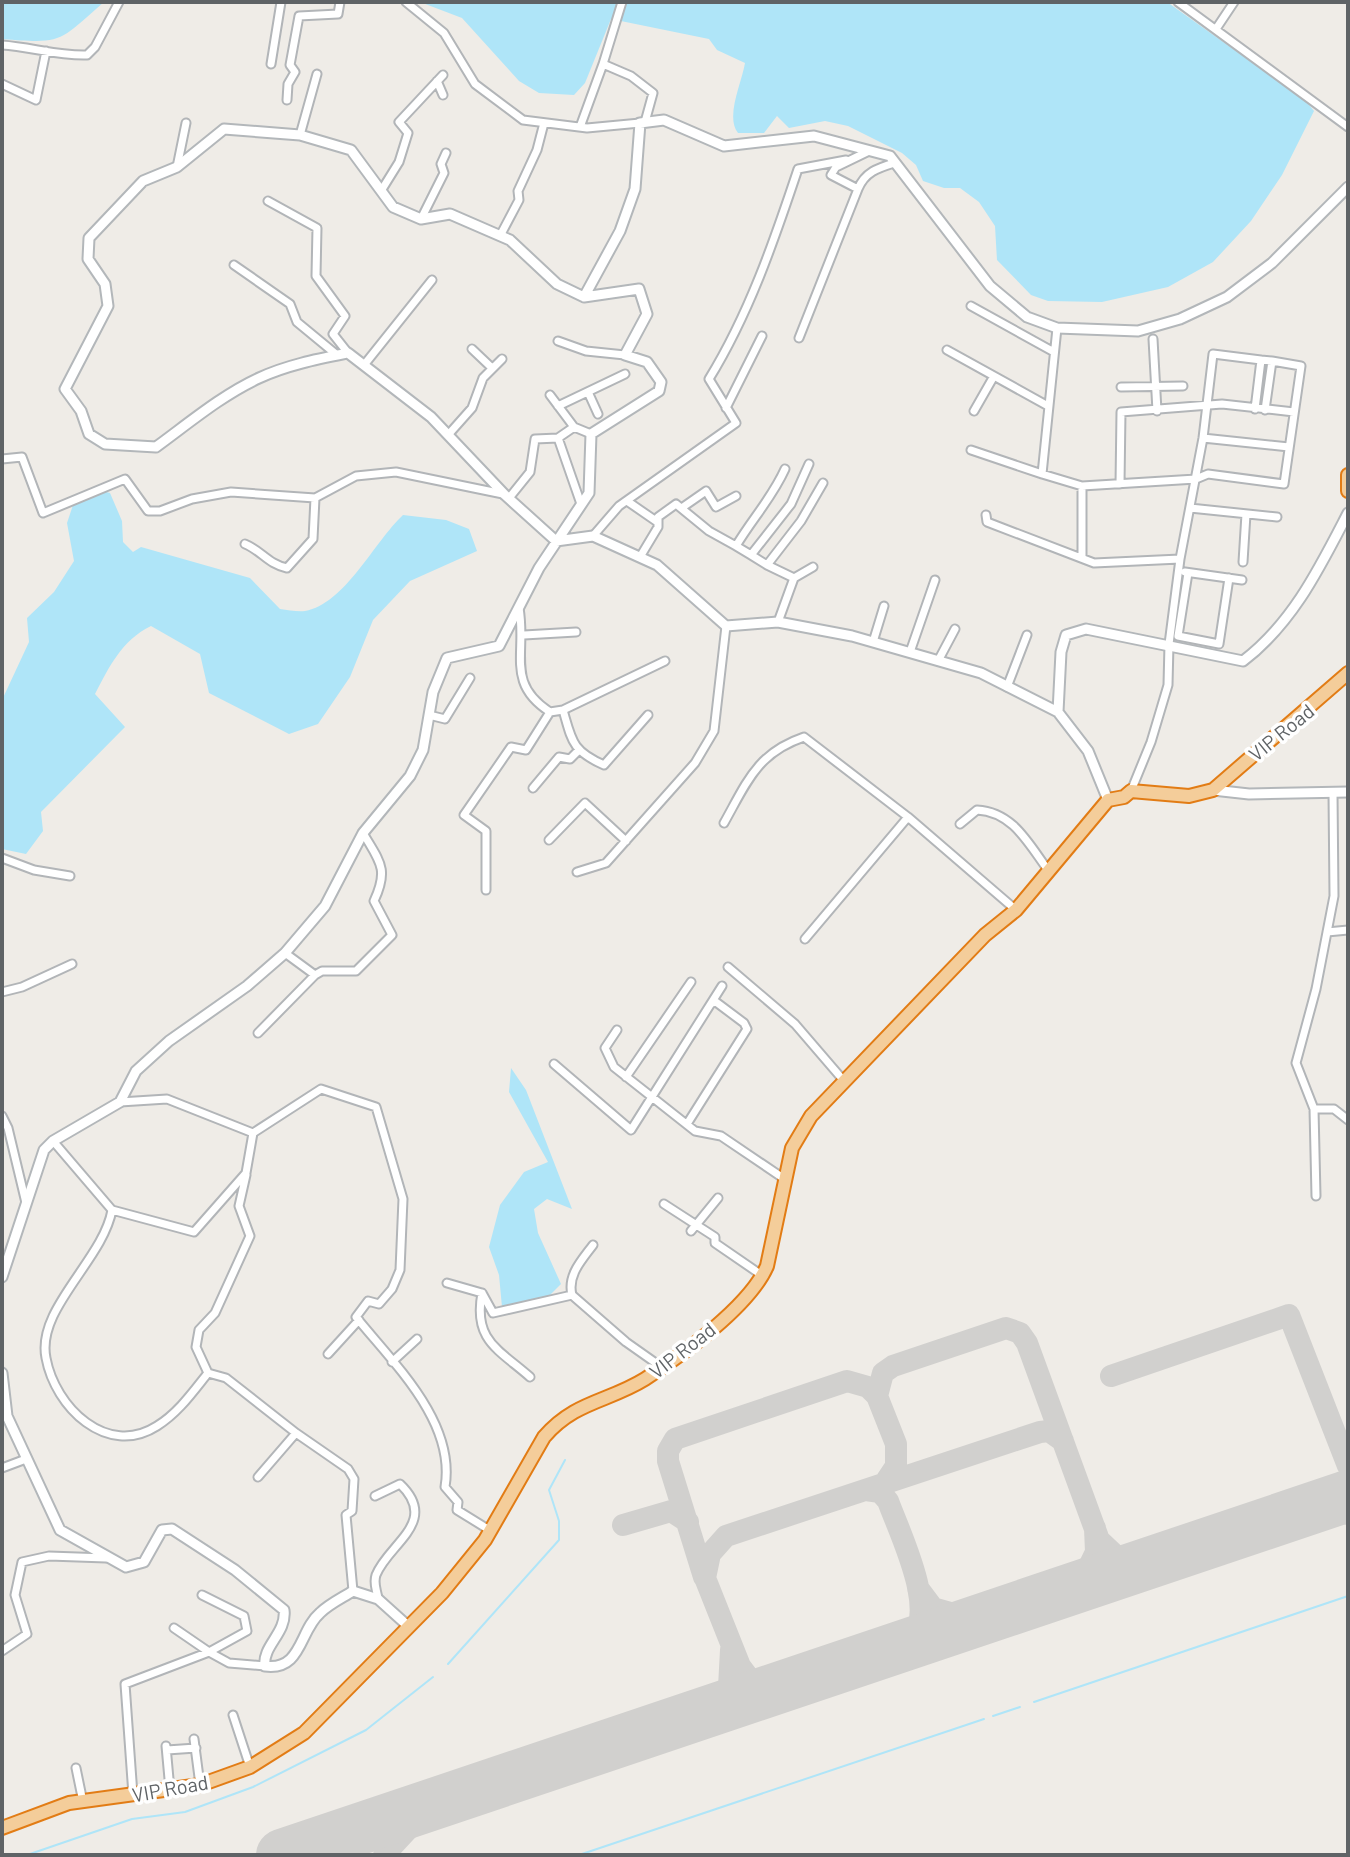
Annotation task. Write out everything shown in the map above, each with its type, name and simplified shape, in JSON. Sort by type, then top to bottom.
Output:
[{"type":"highway","points":[[1348,475],[1348,491]]},
{"type":"highway","name":"VIP Road","points":[[2,1828],[83,1802],[200,1785],[250,1767],[304,1733],[442,1593],[491,1531],[544,1437],[556,1423],[576,1409],[643,1380],[706,1333],[744,1299],[763,1276],[792,1148],[811,1116],[985,935],[1016,910],[1108,800],[1124,797],[1131,791],[1189,796],[1213,790],[1348,673]]},
{"type":"street","points":[[2,45],[61,56],[87,55],[95,47],[119,2]]},
{"type":"street","points":[[271,64],[281,2]]},
{"type":"street","points":[[287,100],[288,84],[295,72],[290,65],[299,16],[338,14],[340,2]]},
{"type":"street","points":[[406,2],[444,33],[475,84],[523,120],[580,127],[664,120],[724,146],[814,136],[890,156],[990,286],[1027,317],[1057,328],[1138,331],[1180,319],[1227,297],[1272,263],[1348,187]]},
{"type":"street","points":[[580,127],[622,2]]},
{"type":"street","points":[[1178,2],[1348,127]]},
{"type":"street","points":[[1216,29],[1234,2]]},
{"type":"street","points":[[2,84],[36,100],[46,51]]},
{"type":"street","points":[[584,297],[620,231],[635,189],[642,122],[653,93],[631,76],[603,64]]},
{"type":"street","points":[[300,135],[317,74]]},
{"type":"street","points":[[381,191],[399,162],[408,133],[399,122],[440,78],[443,95]]},
{"type":"street","points":[[177,167],[186,123]]},
{"type":"street","points":[[500,236],[519,200],[518,191],[537,150],[544,123]]},
{"type":"street","points":[[348,353],[259,378],[205,411],[156,447],[105,444],[89,434],[81,411],[65,389],[108,306],[105,284],[88,259],[89,238],[143,181],[177,167],[224,129],[300,135],[351,150],[393,207],[421,219],[450,214],[510,240],[557,284],[584,297],[639,289],[647,314],[625,355]]},
{"type":"street","points":[[593,536],[627,501],[736,423],[709,379],[728,347],[771,251],[798,169],[846,160],[869,151]]},
{"type":"street","points":[[421,219],[444,173],[441,164],[446,153]]},
{"type":"street","points":[[846,160],[831,175],[858,189]]},
{"type":"street","points":[[799,338],[862,179],[876,168],[894,163]]},
{"type":"street","points":[[268,201],[317,228],[316,276],[345,316],[333,334],[348,353],[431,417],[507,497],[556,541],[593,536],[657,565],[726,626],[778,622],[873,642],[981,673],[1058,712],[1088,751],[1108,800]]},
{"type":"street","points":[[234,265],[290,304],[297,322],[337,355]]},
{"type":"street","points":[[364,365],[432,280]]},
{"type":"street","points":[[971,306],[1054,352]]},
{"type":"street","points":[[1042,474],[1057,328]]},
{"type":"street","points":[[726,408],[762,336]]},
{"type":"street","points":[[1153,339],[1157,411]]},
{"type":"street","points":[[558,341],[586,351],[625,355],[647,362],[661,382],[659,391],[591,434]]},
{"type":"street","points":[[472,349],[492,368]]},
{"type":"street","points":[[947,350],[1048,406]]},
{"type":"street","points":[[971,450],[1082,486],[1196,479],[1208,474],[1284,484],[1301,366],[1213,354],[1203,438],[1196,479],[1178,571],[1169,644],[1168,685],[1151,742],[1131,791]]},
{"type":"street","points":[[448,435],[472,408],[483,378],[502,359]]},
{"type":"street","points":[[1255,409],[1261,360]]},
{"type":"street","points":[[1265,410],[1272,361]]},
{"type":"street","points":[[558,406],[625,374]]},
{"type":"street","points":[[974,411],[994,376]]},
{"type":"street","points":[[1121,387],[1183,386]]},
{"type":"street","points":[[588,392],[598,414]]},
{"type":"street","points":[[550,395],[574,427],[591,434]]},
{"type":"street","points":[[1120,484],[1121,412],[1222,404],[1294,412]]},
{"type":"street","points":[[507,497],[530,472],[535,439],[558,438],[574,427]]},
{"type":"street","points":[[120,1102],[136,1071],[169,1041],[247,986],[285,953],[325,906],[363,833],[410,776],[423,750],[433,692],[447,658],[499,646],[556,541],[589,493],[591,434]]},
{"type":"street","points":[[558,438],[581,504]]},
{"type":"street","points":[[1203,438],[1289,447]]},
{"type":"street","points":[[2,459],[22,457],[43,513],[125,479],[148,511],[160,511],[192,499],[231,492],[315,498],[356,476],[396,472],[507,497]]},
{"type":"street","points":[[751,555],[791,504],[809,464]]},
{"type":"street","points":[[736,546],[752,519],[772,498],[785,469]]},
{"type":"street","points":[[767,565],[801,521],[823,483]]},
{"type":"street","points":[[1082,486],[1082,556]]},
{"type":"street","points":[[683,507],[706,491],[716,507],[736,496]]},
{"type":"street","points":[[245,544],[258,549],[271,564],[287,568],[313,539],[315,498]]},
{"type":"street","points":[[627,501],[656,521],[658,527],[640,557]]},
{"type":"street","points":[[656,521],[676,504],[709,531],[794,578]]},
{"type":"street","points":[[1190,508],[1277,517]]},
{"type":"street","points":[[1058,712],[1061,652],[1066,635],[1086,629],[1243,661],[1262,646],[1304,593],[1348,513]]},
{"type":"street","points":[[1243,562],[1246,514]]},
{"type":"street","points":[[986,515],[987,522],[1094,563],[1180,559]]},
{"type":"street","points":[[778,622],[794,578],[813,567]]},
{"type":"street","points":[[1178,571],[1242,580]]},
{"type":"street","points":[[1188,573],[1178,636],[1219,644],[1229,578]]},
{"type":"street","points":[[910,652],[935,580]]},
{"type":"street","points":[[519,606],[524,635],[522,684],[528,696],[550,712],[563,710],[665,661]]},
{"type":"street","points":[[873,642],[884,606]]},
{"type":"street","points":[[577,872],[606,863],[695,763],[714,731],[726,626]]},
{"type":"street","points":[[938,661],[955,629]]},
{"type":"street","points":[[524,635],[576,632]]},
{"type":"street","points":[[1007,687],[1027,635]]},
{"type":"street","points":[[429,715],[445,719],[470,678]]},
{"type":"street","points":[[563,710],[570,741],[604,765],[648,715]]},
{"type":"street","points":[[486,890],[486,831],[464,815],[511,747],[526,750],[550,712]]},
{"type":"street","points":[[724,823],[758,763],[783,744],[804,737],[908,817],[1016,910]]},
{"type":"street","points":[[533,788],[559,757],[570,759],[579,750]]},
{"type":"street","name":"VIP Road","points":[[1213,790],[1348,792]]},
{"type":"street","points":[[1316,1196],[1314,1109],[1296,1063],[1334,896],[1333,793]]},
{"type":"street","points":[[549,840],[585,803],[626,841]]},
{"type":"street","points":[[960,824],[977,810],[994,811],[1008,818],[1048,870]]},
{"type":"street","points":[[805,939],[908,817]]},
{"type":"street","points":[[258,1033],[315,975],[322,971],[356,971],[392,935],[374,901],[384,876],[381,863],[363,833]]},
{"type":"street","points":[[2,858],[34,870],[70,876]]},
{"type":"street","points":[[1327,932],[1348,930]]},
{"type":"street","points":[[285,953],[315,975]]},
{"type":"street","points":[[2,992],[22,987],[72,964]]},
{"type":"street","points":[[728,967],[795,1024],[844,1081]]},
{"type":"street","points":[[626,1077],[691,982]]},
{"type":"street","points":[[554,1064],[631,1130],[654,1100],[722,986]]},
{"type":"street","points":[[687,1124],[747,1029],[735,1015],[716,1002],[712,1003]]},
{"type":"street","points":[[617,1030],[605,1048],[614,1067],[695,1131],[721,1136],[786,1180]]},
{"type":"street","points":[[353,1591],[346,1515],[352,1511],[354,1479],[348,1469],[226,1378],[208,1373],[196,1347],[199,1330],[215,1313],[250,1236],[239,1206],[253,1133],[321,1089],[376,1107],[403,1199],[400,1270],[392,1289],[379,1304],[368,1301],[356,1317],[426,1405],[449,1464],[445,1487],[458,1502],[457,1510],[491,1531]]},
{"type":"street","points":[[2,1277],[44,1150],[53,1141],[120,1102],[167,1099],[253,1133]]},
{"type":"street","points":[[1314,1109],[1334,1109],[1348,1120]]},
{"type":"street","points":[[2,1116],[8,1128],[26,1205]]},
{"type":"street","points":[[53,1141],[112,1210],[194,1232],[246,1173]]},
{"type":"street","points":[[694,1228],[718,1198]]},
{"type":"street","points":[[664,1204],[694,1228],[715,1237],[715,1243],[763,1276]]},
{"type":"street","points":[[112,1210],[109,1230],[46,1330],[45,1358],[58,1392],[81,1422],[115,1437],[154,1428],[181,1407],[208,1373]]},
{"type":"street","points":[[572,1295],[574,1271],[593,1245]]},
{"type":"street","points":[[447,1283],[482,1293],[493,1313],[572,1295]]},
{"type":"street","points":[[482,1293],[479,1312],[483,1337],[530,1377]]},
{"type":"street","points":[[572,1295],[626,1342],[660,1366]]},
{"type":"street","points":[[328,1354],[359,1320]]},
{"type":"street","points":[[392,1362],[417,1339]]},
{"type":"street","points":[[2,1373],[7,1416],[60,1530],[126,1567],[144,1562],[162,1530],[172,1529],[235,1570],[284,1610],[285,1620],[263,1656],[265,1666]]},
{"type":"street","points":[[258,1477],[296,1433]]},
{"type":"street","points":[[2,1468],[26,1459]]},
{"type":"street","points":[[375,1496],[400,1484],[408,1492],[413,1511],[412,1528],[377,1573],[374,1584],[378,1599]]},
{"type":"street","points":[[2,1651],[27,1634],[15,1595],[22,1562],[49,1556],[106,1558]]},
{"type":"street","points":[[353,1591],[378,1599],[408,1626]]},
{"type":"street","points":[[174,1628],[229,1663],[274,1667],[295,1658],[318,1614],[353,1591]]},
{"type":"street","points":[[133,1795],[125,1684],[209,1652],[247,1631],[244,1616],[202,1595]]},
{"type":"street","points":[[233,1715],[250,1767]]},
{"type":"street","points":[[170,1790],[166,1748],[195,1743],[200,1785]]},
{"type":"street","points":[[76,1768],[83,1802]]},
{"type":"water","points":[[2,2],[104,2],[68,33],[38,41],[2,39]]},
{"type":"water","points":[[420,2],[1167,2],[1306,101],[1314,111],[1282,175],[1251,221],[1213,262],[1168,287],[1102,302],[1048,301],[1031,295],[997,260],[995,226],[979,202],[960,188],[944,188],[923,181],[916,165],[902,153],[848,126],[825,121],[789,128],[777,116],[764,133],[738,133],[733,118],[745,63],[717,50],[709,39],[611,19],[585,83],[574,95],[539,93],[519,81],[462,18]]},
{"type":"water","points":[[103,491],[110,493],[122,521],[123,542],[133,552],[141,547],[250,578],[280,609],[305,611],[333,597],[403,515],[446,520],[469,529],[477,551],[410,581],[373,620],[350,677],[318,724],[289,734],[209,693],[200,654],[151,626],[141,632],[117,655],[95,694],[125,727],[41,812],[43,831],[26,854],[2,849],[2,700],[29,642],[27,618],[54,592],[74,561],[67,523],[73,505]]},
{"type":"water","points":[[511,1068],[526,1090],[572,1209],[547,1199],[534,1209],[538,1233],[561,1284],[539,1306],[502,1307],[499,1275],[489,1247],[500,1205],[524,1172],[548,1162],[509,1092]]},
{"type":"waterway","points":[[448,1664],[559,1540],[559,1521],[549,1490],[565,1460]]},
{"type":"waterway","points":[[1034,1702],[1348,1596]]},
{"type":"waterway","points":[[27,1855],[132,1819],[185,1812],[253,1787],[366,1730],[433,1677]]},
{"type":"waterway","points":[[993,1716],[1020,1707]]},
{"type":"waterway","points":[[579,1855],[984,1719]]},
{"type":"taxiway","points":[[1111,1376],[1289,1315],[1348,1466]]},
{"type":"taxiway","points":[[877,1396],[883,1373],[893,1366],[1006,1328],[1020,1333],[1027,1343],[1099,1540],[1116,1556],[1137,1567]]},
{"type":"taxiway","points":[[704,1577],[668,1461],[668,1451],[675,1439],[847,1381],[868,1387],[877,1396],[896,1444],[896,1466],[884,1484]]},
{"type":"taxiway","points":[[772,1690],[752,1682],[740,1666],[705,1578],[710,1554],[726,1536],[1040,1432],[1049,1431],[1063,1441]]},
{"type":"taxiway","points":[[866,1490],[880,1492],[888,1501],[915,1574],[921,1614],[918,1630],[909,1644]]},
{"type":"taxiway","points":[[1323,1505],[1348,1514]]},
{"type":"taxiway","points":[[623,1525],[671,1511],[688,1522]]},
{"type":"taxiway","points":[[1079,1587],[1096,1552],[1095,1528]]},
{"type":"taxiway","points":[[918,1588],[933,1608],[979,1621]]},
{"type":"taxiway","points":[[713,1710],[729,1687],[731,1650]]},
{"type":"taxiway","points":[[384,1855],[424,1812],[437,1803]]},
{"type":"runway","points":[[282,1855],[1348,1496]]}]
